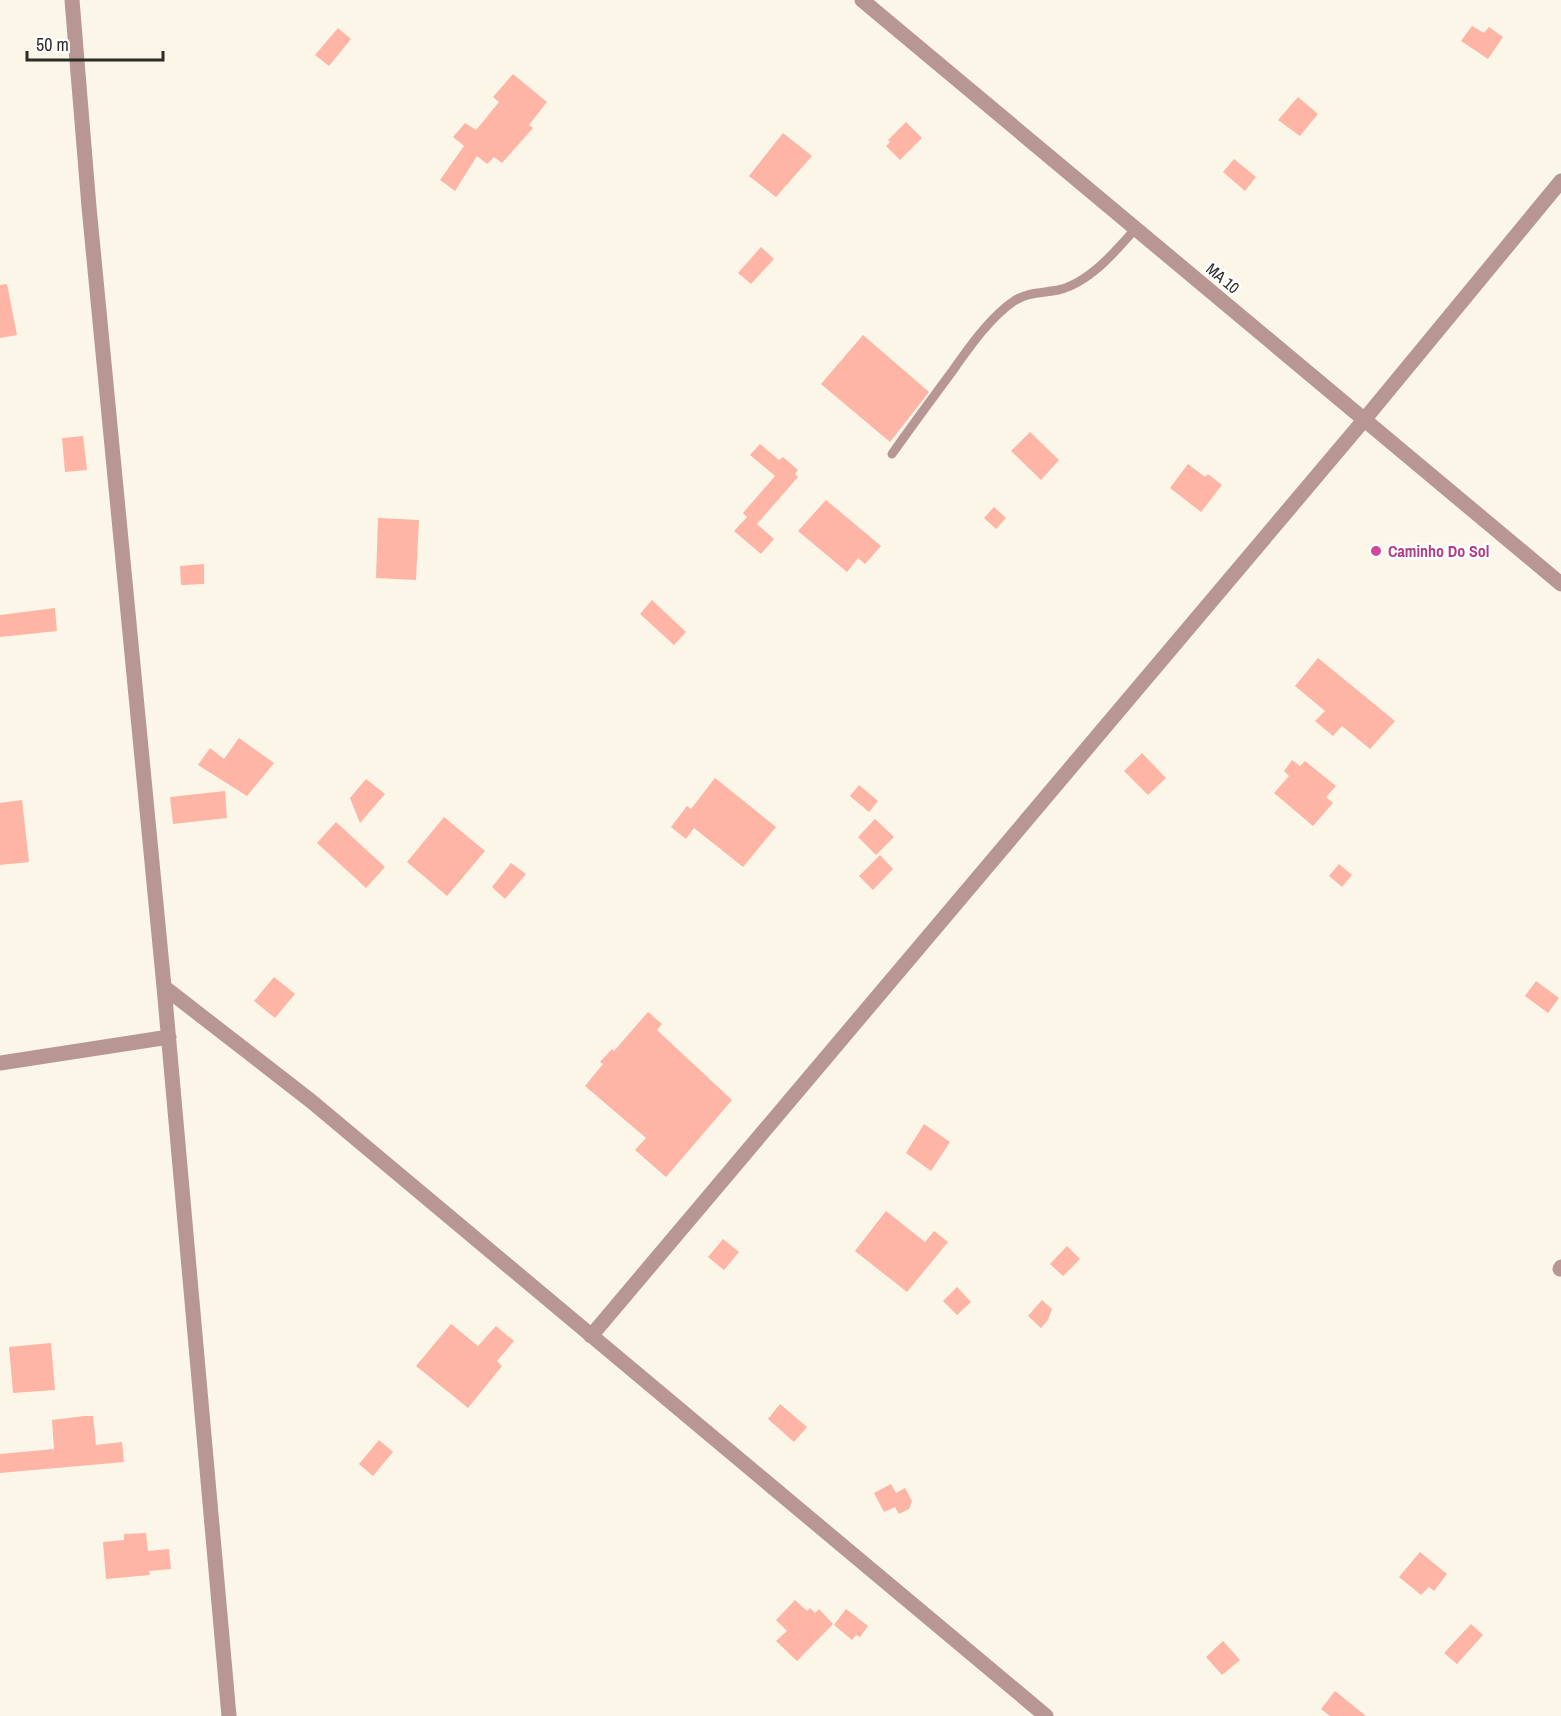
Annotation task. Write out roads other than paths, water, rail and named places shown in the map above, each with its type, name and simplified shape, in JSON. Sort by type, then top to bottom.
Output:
[{"type":"street","points":[[72,0],[90,219],[169,1036],[229,1716]]},
{"type":"street","name":"MA 10","points":[[862,0],[1561,584]]},
{"type":"street","points":[[591,1336],[1364,420],[1561,181]]},
{"type":"street","points":[[164,987],[311,1101],[1046,1716]]},
{"type":"street","points":[[0,1063],[169,1036]]},
{"type":"lane","points":[[892,454],[973,342],[1001,312],[1014,300],[1025,295],[1070,286],[1089,274],[1136,228]]},
{"type":"place","name":"Caminho Do Sol","points":[[1376,551]]}]
